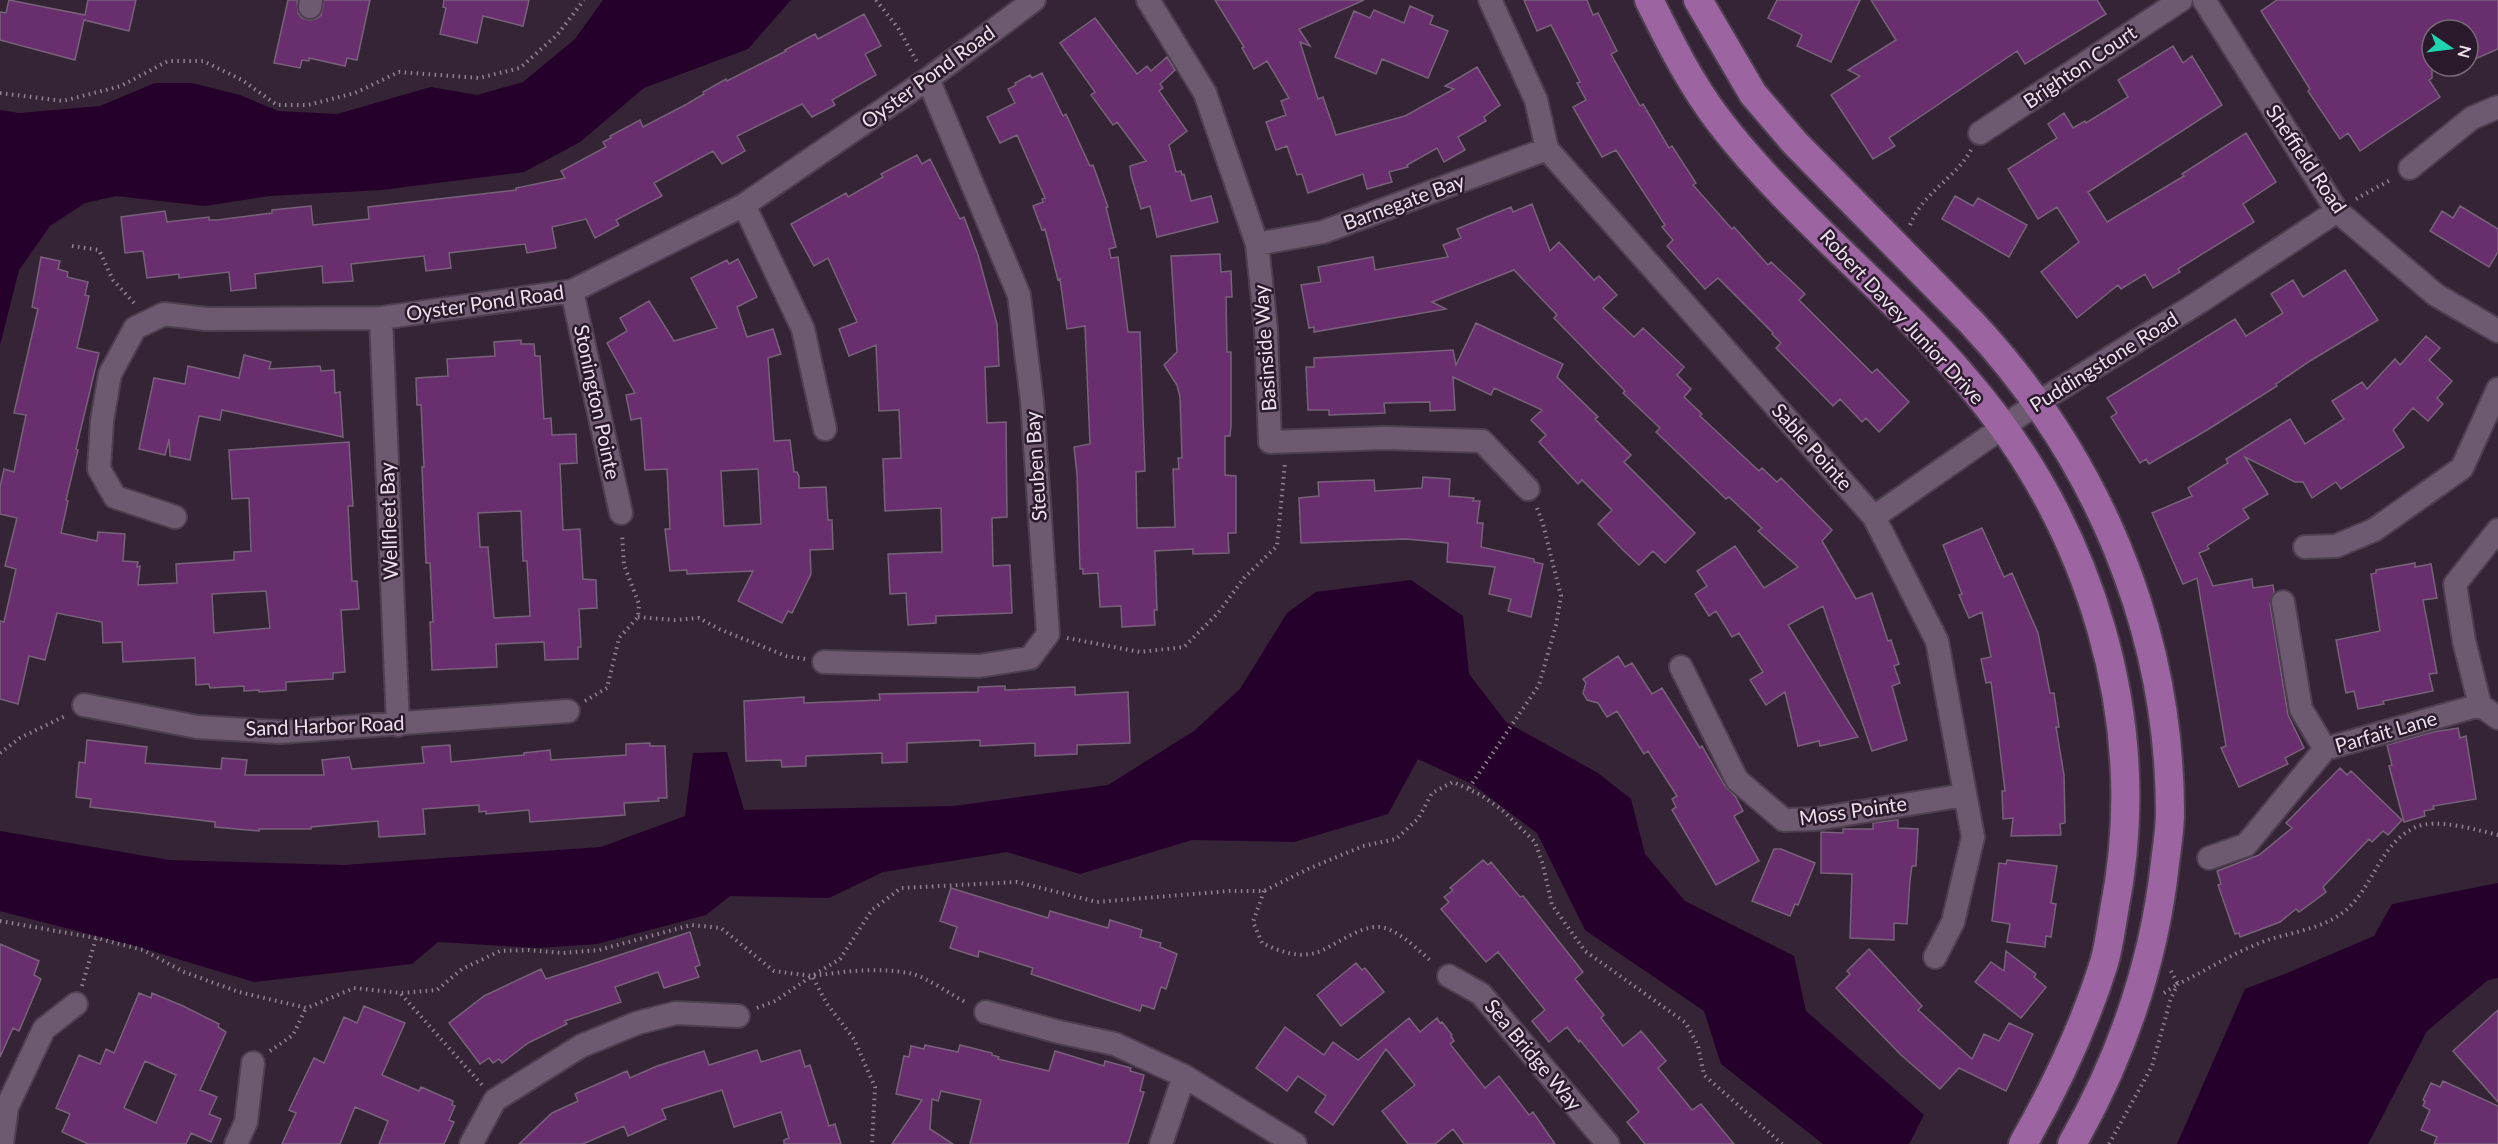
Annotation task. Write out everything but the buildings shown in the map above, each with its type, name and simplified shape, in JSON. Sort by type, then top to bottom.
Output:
[{"type":"main road","name":"Robert Davey Junior Drive","points":[[1649,0],[1679,61],[1718,120],[1763,173],[1967,380],[2004,427],[2036,477],[2067,533],[2094,603],[2112,672],[2124,740],[2127,814],[2119,888],[2105,960],[2080,1031],[2048,1099],[2023,1144]]},
{"type":"main road","points":[[1698,0],[1753,94],[1795,143],[1999,352],[2039,402],[2072,455],[2098,505],[2135,590],[2154,663],[2166,736],[2170,815],[2162,895],[2146,970],[2120,1048],[2072,1144]]},
{"type":"street","name":"Oyster Pond Road","points":[[149,321],[164,314],[207,319],[381,318],[572,291],[744,205],[928,79],[1034,0]]},
{"type":"street","name":"Basinside Way","points":[[1148,0],[1205,93],[1257,244],[1266,329],[1270,442],[1288,441]]},
{"type":"street","name":"Sable Pointe","points":[[1490,0],[1536,100],[1547,149],[1874,517],[1936,641],[1973,837],[1953,922],[1935,957]]},
{"type":"street","name":"Brighton Court","points":[[1980,133],[2181,0]]},
{"type":"street","name":"Sheffield Road","points":[[2204,0],[2337,211],[2436,295],[2498,331]]},
{"type":"street","name":"Steuben Bay","points":[[928,79],[1019,295],[1032,401],[1048,634]]},
{"type":"street","points":[[2410,168],[2472,118],[2498,107]]},
{"type":"street","name":"Barnegate Bay","points":[[1257,244],[1323,232],[1547,149]]},
{"type":"street","points":[[744,205],[803,329],[825,429]]},
{"type":"street","name":"Puddingstone Road","points":[[1874,517],[2039,402],[2201,301],[2337,211]]},
{"type":"street","name":"Stonington Pointe","points":[[572,291],[621,513]]},
{"type":"street","name":"Wellfleet Bay","points":[[381,318],[398,725]]},
{"type":"street","points":[[149,321],[135,328],[110,374],[102,421],[99,469],[115,497],[175,517]]},
{"type":"street","points":[[2305,547],[2336,546],[2374,530],[2462,468],[2498,389]]},
{"type":"street","points":[[1288,441],[1385,438],[1482,441],[1528,489]]},
{"type":"street","points":[[2498,530],[2456,584],[2464,641],[2480,705],[2498,718]]},
{"type":"street","points":[[2283,602],[2301,709],[2325,749]]},
{"type":"street","points":[[824,662],[979,666],[1030,658],[1048,634]]},
{"type":"street","name":"Moss Pointe","points":[[1681,667],[1737,780],[1784,820],[1816,819],[1965,795]]},
{"type":"street","name":"Sand Harbor Road","points":[[84,705],[197,727],[280,732],[568,711]]},
{"type":"street","name":"Parfait Lane","points":[[2209,858],[2246,845],[2325,749],[2480,705]]},
{"type":"street","name":"Sea Bridge Way","points":[[1449,976],[1481,994],[1608,1144]]},
{"type":"street","points":[[2,1144],[8,1107],[44,1029],[76,1004]]},
{"type":"street","points":[[986,1012],[1059,1032],[1115,1044],[1184,1076],[1295,1144]]},
{"type":"street","points":[[471,1144],[495,1100],[581,1046],[637,1023],[676,1013],[738,1016]]},
{"type":"street","points":[[236,1144],[246,1122],[253,1064]]},
{"type":"street","points":[[1161,1144],[1184,1076]]},
{"type":"path","points":[[0,93],[63,101],[121,86],[168,62],[203,61],[242,80],[277,105],[308,105],[355,93],[399,72],[479,78],[520,68],[557,35],[584,0]]},
{"type":"path","points":[[876,0],[898,28],[928,79]]},
{"type":"path","points":[[1901,250],[1913,216],[1930,192],[1951,175],[1969,153],[1980,133]]},
{"type":"path","points":[[2337,211],[2410,168]]},
{"type":"path","points":[[72,246],[99,250],[113,280],[149,321]]},
{"type":"path","points":[[1048,634],[1140,652],[1184,647],[1218,614],[1244,578],[1277,546],[1281,490],[1288,441]]},
{"type":"path","points":[[1468,788],[1539,685],[1556,626],[1561,596],[1544,524],[1528,489]]},
{"type":"path","points":[[568,711],[607,688],[619,638],[638,617],[639,604],[624,565],[621,513]]},
{"type":"path","points":[[638,617],[674,620],[699,618],[719,629],[786,656],[824,662]]},
{"type":"path","points":[[0,753],[20,738],[50,725],[84,705]]},
{"type":"path","points":[[738,1016],[775,1000],[840,958],[872,910],[901,888],[1017,882],[1097,902],[1184,894],[1264,891],[1308,869],[1363,846],[1396,839],[1418,819],[1432,792],[1453,782],[1468,788],[1502,810],[1535,842],[1552,905],[1584,951],[1686,1023],[1698,1046],[1704,1076],[1782,1144]]},
{"type":"path","points":[[2109,1144],[2152,1066],[2171,998],[2178,984],[2264,941],[2316,926],[2344,911],[2364,891],[2377,864],[2394,843],[2417,826],[2441,824],[2498,835]]},
{"type":"path","points":[[1264,891],[1253,922],[1262,943],[1286,954],[1315,953],[1363,930],[1386,928],[1403,938],[1449,976]]},
{"type":"path","points":[[0,921],[96,938],[142,950],[184,972],[239,992],[307,1008],[354,988],[401,993],[437,990],[462,969],[500,951],[528,950],[563,953],[600,950],[691,925],[721,928],[774,971],[812,976],[860,971],[914,974],[986,1012]]},
{"type":"path","points":[[76,1004],[96,938]]},
{"type":"path","points":[[812,976],[827,1004],[854,1039],[875,1087],[872,1144]]},
{"type":"path","points":[[401,993],[495,1100]]},
{"type":"path","points":[[253,1064],[293,1035],[307,1008]]},
{"type":"shaded area","points":[[603,0],[791,0],[748,49],[644,88],[580,142],[524,172],[381,190],[269,196],[205,206],[116,196],[85,203],[50,226],[19,270],[0,345],[0,110],[19,113],[100,106],[155,83],[192,83],[240,95],[278,111],[337,114],[431,87],[477,95],[523,82],[575,39]]},
{"type":"shaded area","points":[[1411,580],[1463,616],[1469,674],[1506,722],[1598,773],[1631,799],[1645,854],[1685,901],[1794,956],[1806,1011],[1924,1115],[1909,1144],[1823,1144],[1721,1064],[1704,1011],[1585,930],[1537,833],[1472,784],[1418,759],[1388,814],[1294,842],[1192,840],[1080,874],[1007,852],[883,872],[829,898],[730,896],[706,915],[597,944],[538,948],[438,942],[412,964],[254,982],[135,946],[0,911],[0,831],[169,860],[344,865],[601,847],[685,816],[693,753],[727,752],[744,810],[954,806],[1108,785],[1194,731],[1240,689],[1287,613],[1316,592]]},
{"type":"shaded area","points":[[2498,883],[2498,978],[2488,980],[2427,1031],[2368,1144],[2177,1144],[2245,989],[2374,936],[2392,904]]}]
